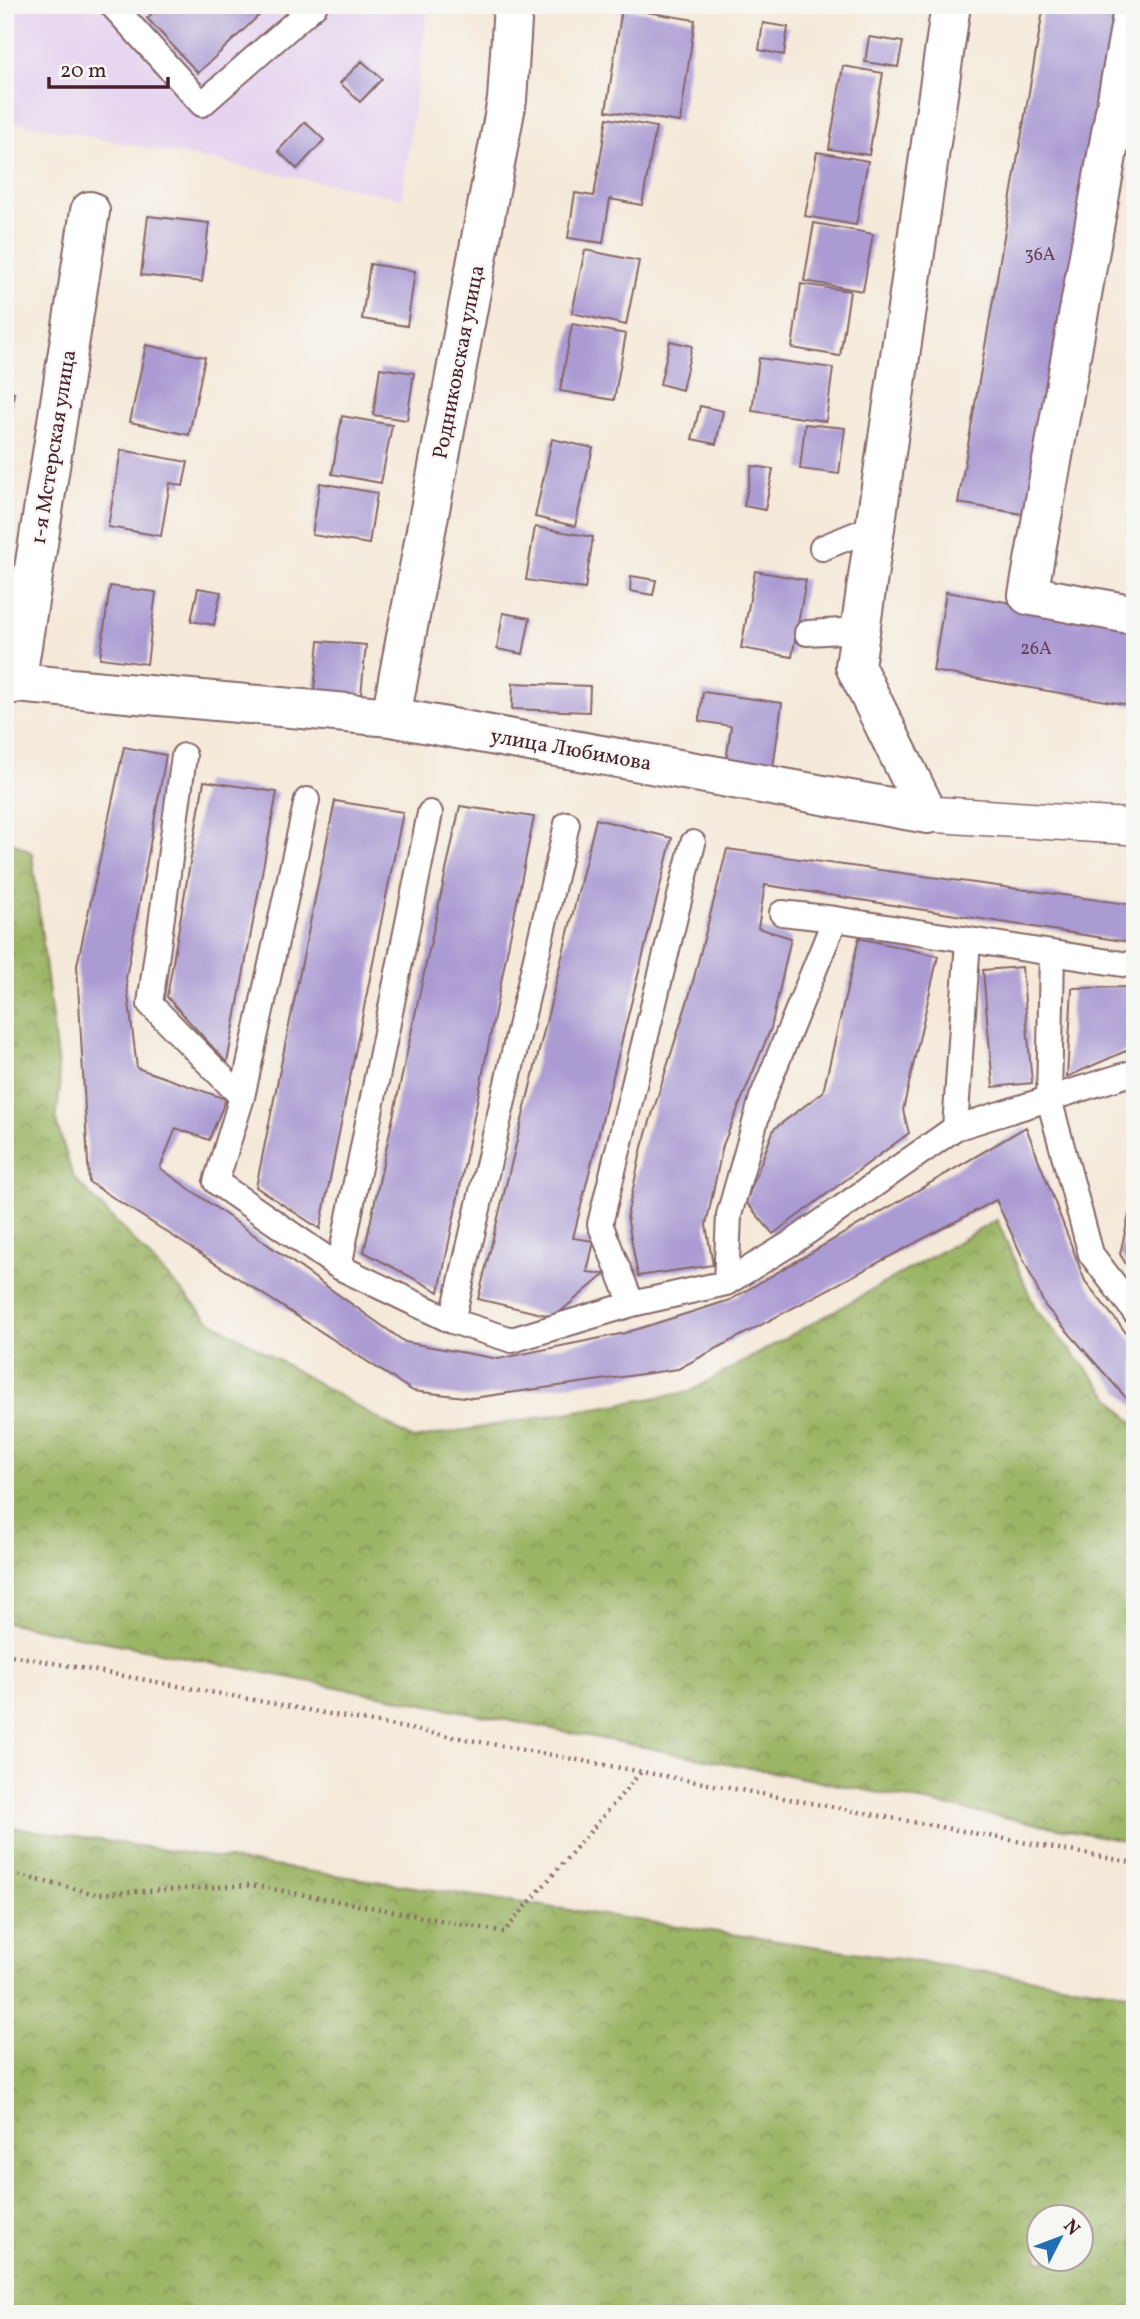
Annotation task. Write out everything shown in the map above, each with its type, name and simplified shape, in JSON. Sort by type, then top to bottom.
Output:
[{"type":"street","name":"Родниковская улица","points":[[391,717],[507,100],[513,5]]},
{"type":"street","points":[[928,814],[855,666],[951,5]]},
{"type":"street","points":[[1134,5],[1028,595],[1135,615]]},
{"type":"street","name":"1-я Мстерская улица","points":[[10,683],[90,211]]},
{"type":"street","name":"улица Любимова","points":[[10,683],[391,717],[928,814],[1135,827]]},
{"type":"lane","points":[[112,5],[202,104],[315,5]]},
{"type":"lane","points":[[822,548],[874,527]]},
{"type":"lane","points":[[807,633],[860,630]]},
{"type":"lane","points":[[184,756],[150,1004],[242,1097]]},
{"type":"lane","points":[[307,800],[242,1097],[216,1182],[340,1267],[452,1321],[512,1340],[632,1304],[726,1283],[793,1242],[955,1128],[1135,1072]]},
{"type":"lane","points":[[340,1267],[430,813]]},
{"type":"lane","points":[[452,1321],[567,824]]},
{"type":"lane","points":[[632,1304],[600,1224],[694,843]]},
{"type":"lane","points":[[782,913],[1135,966]]},
{"type":"lane","points":[[726,1283],[729,1215],[762,1098],[835,919]]},
{"type":"lane","points":[[955,1128],[968,940]]},
{"type":"lane","points":[[1052,953],[1049,1099],[1091,1254],[1135,1312]]},
{"type":"path","points":[[5,1654],[1135,1863]]},
{"type":"path","points":[[5,1872],[96,1894],[251,1885],[504,1932],[642,1772]]},
{"type":"shaded area","points":[[5,5],[428,5],[402,198],[5,120]]},
{"type":"green space","points":[[5,838],[32,853],[60,1086],[56,1121],[73,1177],[208,1319],[413,1439],[689,1392],[997,1220],[1036,1310],[1128,1418],[1135,1422],[1135,1843],[5,1622]]},
{"type":"green space","points":[[5,1826],[1135,1994],[1135,2314],[5,2314]]},
{"type":"building","points":[[161,5],[270,5],[198,73],[147,18]]},
{"type":"building","points":[[1044,5],[1121,5],[1034,516],[958,503]]},
{"type":"building","points":[[622,8],[695,20],[680,122],[606,111]]},
{"type":"building","points":[[763,23],[788,27],[784,55],[759,50]]},
{"type":"building","points":[[869,37],[903,42],[898,67],[865,62]]},
{"type":"building","points":[[362,61],[382,79],[360,102],[340,83]]},
{"type":"building","points":[[843,66],[883,73],[869,155],[829,149]]},
{"type":"building","points":[[607,118],[656,127],[642,205],[610,199],[603,243],[568,238],[575,193],[594,196]]},
{"type":"building","points":[[305,122],[324,140],[297,169],[278,151]]},
{"type":"building","points":[[817,152],[868,161],[856,225],[805,216]]},
{"type":"building","points":[[148,216],[209,223],[202,282],[141,275]]},
{"type":"building","points":[[814,223],[873,234],[863,291],[804,281]]},
{"type":"building","points":[[585,250],[639,261],[626,325],[572,313]]},
{"type":"building","points":[[370,264],[415,271],[407,326],[362,319]]},
{"type":"building","points":[[801,284],[850,291],[840,356],[792,348]]},
{"type":"building","points":[[572,324],[626,334],[614,400],[560,391]]},
{"type":"building","points":[[670,341],[692,346],[682,390],[660,384]]},
{"type":"building","points":[[146,345],[205,357],[189,435],[130,422]]},
{"type":"building","points":[[759,358],[833,368],[826,421],[752,411]]},
{"type":"building","points":[[380,368],[414,373],[407,420],[373,415]]},
{"type":"building","points":[[5,391],[14,393],[6,433],[5,432]]},
{"type":"building","points":[[700,406],[723,411],[716,444],[692,439]]},
{"type":"building","points":[[342,416],[392,425],[381,483],[332,474]]},
{"type":"building","points":[[805,424],[845,428],[839,474],[800,469]]},
{"type":"building","points":[[552,439],[593,448],[575,526],[535,517]]},
{"type":"building","points":[[121,450],[188,462],[183,486],[170,483],[161,536],[108,527]]},
{"type":"building","points":[[752,466],[773,469],[765,510],[744,506]]},
{"type":"building","points":[[320,483],[377,493],[369,544],[312,535]]},
{"type":"building","points":[[535,527],[593,537],[585,589],[526,580]]},
{"type":"building","points":[[755,571],[806,580],[792,657],[741,648]]},
{"type":"building","points":[[631,576],[656,580],[653,595],[630,591]]},
{"type":"building","points":[[110,586],[156,592],[147,664],[100,658]]},
{"type":"building","points":[[198,588],[221,592],[214,625],[191,621]]},
{"type":"building","points":[[946,592],[1135,624],[1135,706],[933,671]]},
{"type":"building","points":[[503,613],[530,618],[523,654],[497,649]]},
{"type":"building","points":[[319,641],[366,645],[360,705],[313,700]]},
{"type":"building","points":[[513,683],[590,686],[589,712],[512,709]]},
{"type":"building","points":[[703,692],[782,703],[773,768],[726,762],[731,726],[699,721]]},
{"type":"building","points":[[124,747],[166,755],[126,978],[137,1068],[226,1099],[209,1140],[176,1128],[160,1168],[405,1342],[498,1359],[625,1333],[730,1300],[1026,1127],[1085,1281],[1135,1344],[1135,1408],[1045,1306],[996,1200],[678,1369],[473,1398],[413,1391],[89,1182],[77,965]]},
{"type":"building","points":[[204,781],[277,792],[227,1063],[167,997]]},
{"type":"building","points":[[335,801],[403,812],[320,1229],[256,1187]]},
{"type":"building","points":[[460,806],[534,817],[439,1292],[364,1252]]},
{"type":"building","points":[[596,819],[672,838],[573,1238],[594,1241],[587,1272],[605,1274],[554,1317],[478,1299]]},
{"type":"building","points":[[727,849],[1135,905],[1135,943],[765,885],[758,928],[791,938],[771,1028],[723,1145],[706,1225],[713,1265],[638,1276],[627,1216],[642,1147],[690,993]]},
{"type":"building","points":[[859,938],[938,956],[903,1110],[909,1133],[773,1234],[746,1202],[774,1129],[823,1092]]},
{"type":"building","points":[[1022,967],[1032,1083],[993,1087],[983,970]]},
{"type":"building","points":[[1135,987],[1135,1047],[1067,1077],[1072,988]]},
{"type":"building","points":[[1135,1193],[1135,1279],[1120,1254]]}]
